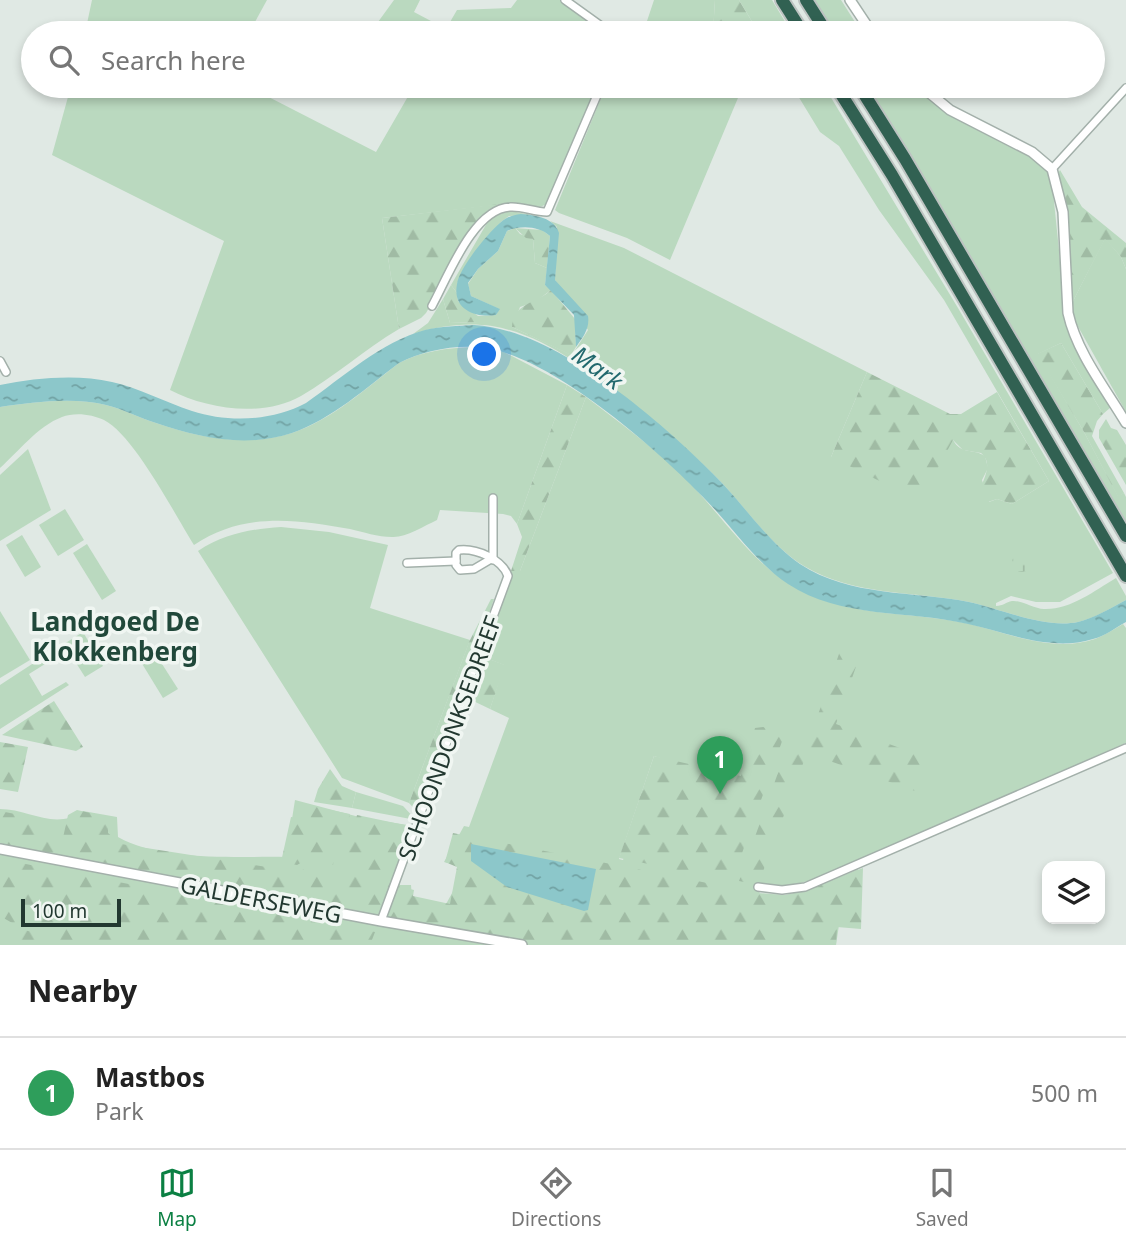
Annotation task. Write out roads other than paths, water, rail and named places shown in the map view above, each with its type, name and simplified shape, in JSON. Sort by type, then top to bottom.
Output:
[{"type":"highway","points":[[782,0],[795,21]]},
{"type":"highway","points":[[806,0],[819,21]]},
{"type":"highway","points":[[844,98],[892,175],[1123,571]]},
{"type":"highway","points":[[867,98],[912,170],[1126,536]]},
{"type":"street","points":[[565,0],[594,21]]},
{"type":"street","points":[[850,0],[864,21]]},
{"type":"street","points":[[1052,169],[1126,88]]},
{"type":"street","points":[[432,306],[473,230],[491,212],[508,207],[547,212],[596,98]]},
{"type":"street","points":[[936,98],[950,110],[1032,152],[1052,169],[1063,212],[1071,327],[1126,423]]},
{"type":"street","points":[[0,361],[6,372]]},
{"type":"street","name":"SCHOONDONKSEDREEF","points":[[381,921],[508,576],[505,568],[492,559],[494,498]]},
{"type":"street","points":[[462,549],[492,559],[474,569],[465,571],[457,568],[457,551],[462,549]]},
{"type":"street","points":[[407,563],[456,561]]},
{"type":"street","points":[[758,887],[782,890],[805,887],[1126,748]]},
{"type":"street","name":"GALDERSEWEG","points":[[0,849],[522,945]]},
{"type":"water","points":[[510,216],[538,216],[557,228],[559,233],[555,280],[588,316],[587,328],[576,347],[574,315],[545,285],[550,236],[541,230],[524,227],[507,231],[498,251],[478,269],[468,283],[471,296],[500,309],[496,315],[474,313],[462,306],[458,300],[456,293],[459,277],[475,251],[501,222]]},
{"type":"water","points":[[474,325],[506,331],[540,343],[609,384],[700,461],[779,546],[800,564],[819,575],[861,588],[969,602],[1052,623],[1078,622],[1126,600],[1126,622],[1093,639],[1046,642],[946,620],[853,608],[809,595],[788,584],[764,565],[683,477],[602,408],[542,369],[486,348],[453,348],[430,351],[409,358],[321,420],[292,433],[258,440],[206,437],[112,407],[81,401],[0,407],[0,385],[70,378],[122,385],[206,415],[265,417],[306,403],[363,361],[393,343],[425,330]]},
{"type":"water","points":[[471,844],[596,869],[588,910],[507,887],[471,861]]},
{"type":"place","name":"Mastbos","points":[[720,794]]},
{"type":"district","name":"Landgoed De Klokkenberg","points":[[115,636]]},
{"type":"water label","name":"Mark","points":[[598,367]]}]
